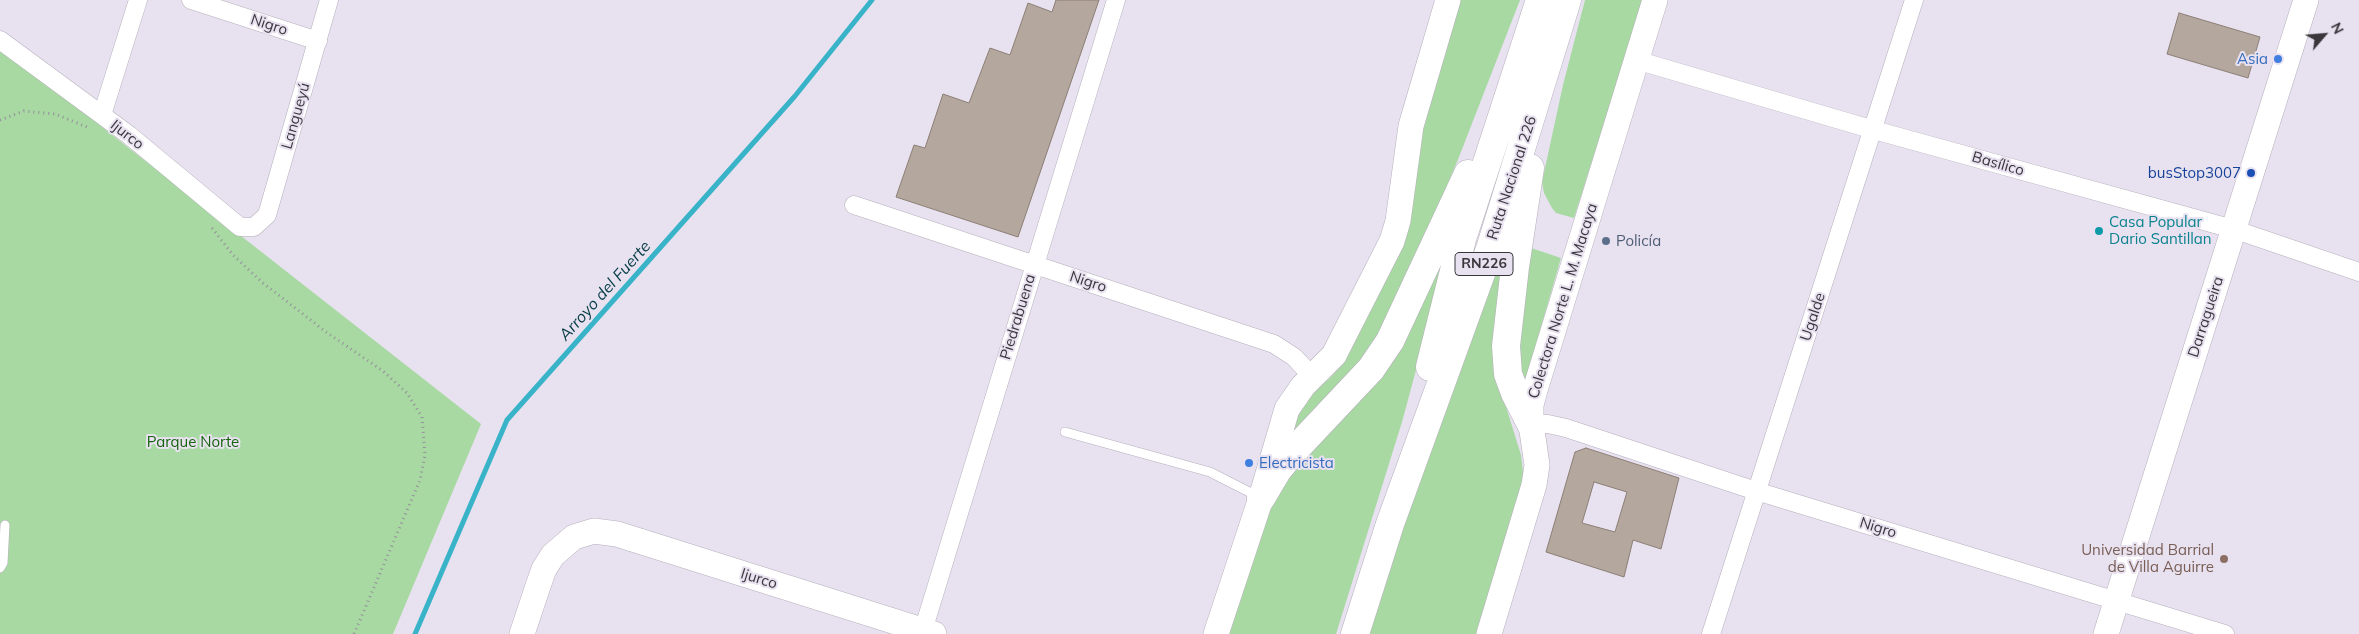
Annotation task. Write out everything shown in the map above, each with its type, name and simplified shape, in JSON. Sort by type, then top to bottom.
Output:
[{"type":"highway","name":"Ruta Nacional 226","points":[[1390,524],[1462,239],[1540,0]]},
{"type":"highway","name":"Ruta Nacional 226","points":[[1354,634],[1390,524],[1491,246],[1567,0]]},
{"type":"highway","points":[[1261,498],[1281,466],[1371,369],[1390,341],[1522,57]]},
{"type":"highway","points":[[1531,424],[1515,393],[1508,374],[1506,346],[1514,267],[1549,63]]},
{"type":"street","points":[[96,122],[138,0]]},
{"type":"street","name":"Nigro","points":[[190,0],[318,41]]},
{"type":"street","name":"Langueyú","points":[[254,227],[267,215],[329,0]]},
{"type":"street","name":"Piedrabuena","points":[[926,633],[1034,264],[1116,0]]},
{"type":"street","points":[[1216,634],[1261,498],[1282,418],[1294,397],[1334,355],[1342,343],[1392,241],[1398,221],[1411,126],[1448,0]]},
{"type":"street","name":"Colectora Norte L. M. Macaya","points":[[1489,634],[1534,485],[1537,465],[1531,424],[1531,406],[1535,390],[1655,0]]},
{"type":"street","name":"Ugalde","points":[[1711,634],[1874,130],[1914,0]]},
{"type":"street","name":"Darragueira","points":[[2106,634],[2306,0]]},
{"type":"street","name":"Ijurco","points":[[0,40],[96,122],[240,227],[254,227]]},
{"type":"street","name":"Basílico","points":[[1636,60],[1874,130],[2233,230],[2359,272]]},
{"type":"street","name":"Nigro","points":[[854,205],[1274,344],[1294,357],[1312,376]]},
{"type":"street","name":"Nigro","points":[[1531,424],[1548,424],[1566,428],[1756,491],[2225,634]]},
{"type":"street","name":"Ijurco","points":[[522,634],[544,569],[561,547],[582,533],[594,531],[617,534],[926,633]]},
{"type":"lane","points":[[1065,432],[1210,472],[1261,498]]},
{"type":"lane","points":[[0,568],[2,564],[5,525]]},
{"type":"path","points":[[0,120],[24,111],[55,114],[96,122]]},
{"type":"path","points":[[211,227],[232,255],[263,283],[326,332],[383,371],[407,393],[422,417],[425,455],[420,480],[354,634]]},
{"type":"green space","points":[[1459,0],[1520,0],[1459,157],[1394,311],[1366,358],[1286,439],[1290,426],[1313,389],[1328,380],[1345,362],[1392,259],[1417,141]]},
{"type":"green space","points":[[1585,0],[1643,0],[1574,218],[1556,213],[1544,193],[1542,182],[1563,85]]},
{"type":"green space","name":"Parque Norte","points":[[0,47],[481,424],[393,634],[0,634]]},
{"type":"green space","points":[[1514,207],[1499,384],[1521,455],[1524,480],[1476,634],[1369,634],[1419,478]]},
{"type":"green space","points":[[1447,242],[1402,422],[1336,634],[1224,634],[1270,505]]},
{"type":"green space","points":[[1528,247],[1561,258],[1526,379],[1519,379],[1513,361]]},
{"type":"building","points":[[1056,0],[1099,0],[1018,237],[896,197],[914,145],[925,148],[943,94],[969,103],[990,48],[1010,55],[1028,3],[1052,12]]},
{"type":"building","points":[[2179,13],[2260,37],[2248,78],[2167,54]]},
{"type":"building","points":[[1586,448],[1679,478],[1661,549],[1633,540],[1624,577],[1546,552],[1575,452]],"holes":[[[1594,482],[1627,492],[1615,532],[1582,523]]]},
{"type":"waterway","name":"Arroyo del Fuerte","points":[[415,634],[507,420],[795,96],[872,0]]},
{"type":"place","name":"Asia","points":[[2278,59]]},
{"type":"place","name":"busStop3007","points":[[2251,173]]},
{"type":"place","name":"Casa Popular Dario Santillan","points":[[2099,231]]},
{"type":"place","name":"Policía","points":[[1606,241]]},
{"type":"place","name":"Electricista","points":[[1249,463]]},
{"type":"place","name":"Universidad Barrial de Villa Aguirre","points":[[2224,559]]}]
